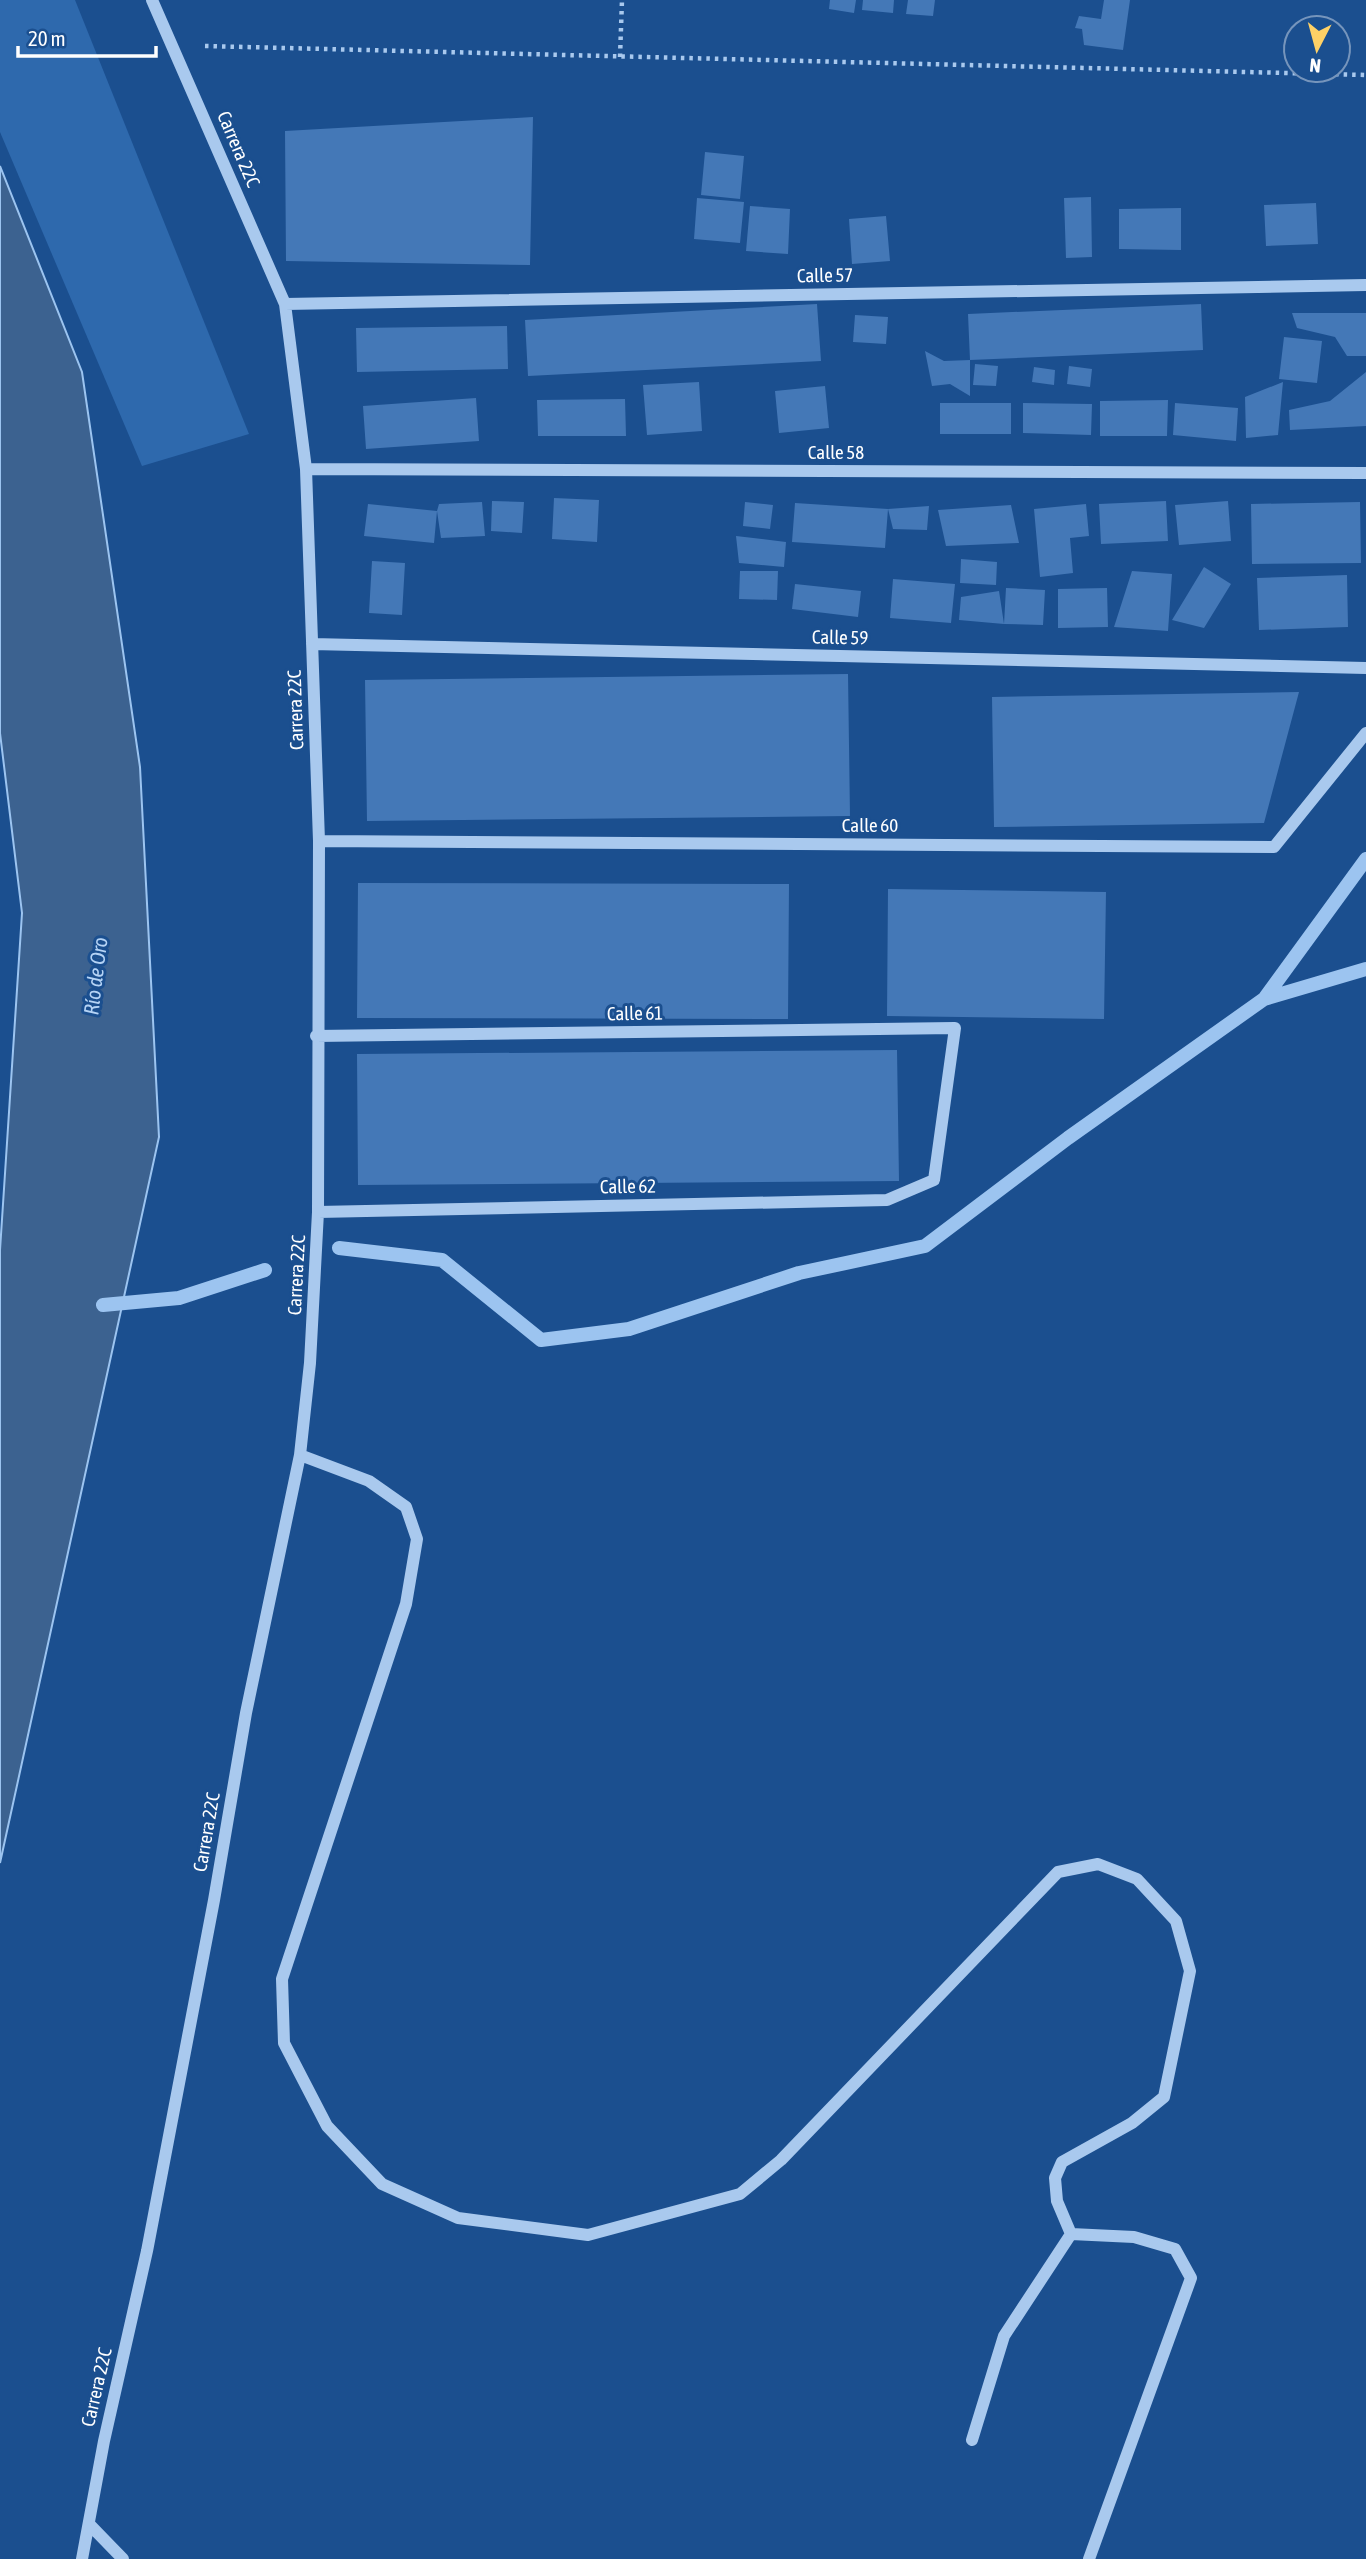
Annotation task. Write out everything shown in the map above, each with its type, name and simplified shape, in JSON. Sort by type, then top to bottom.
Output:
[{"type":"street","name":"Carrera 22C","points":[[82,2559],[104,2441],[147,2251],[214,1900],[246,1713],[300,1455],[310,1363],[318,1212],[316,1037],[319,841],[306,469],[285,304],[152,0]]},
{"type":"street","name":"Calle 57","points":[[285,304],[1366,285]]},
{"type":"street","name":"Calle 58","points":[[306,469],[1366,473]]},
{"type":"street","name":"Calle 59","points":[[312,645],[1366,668]]},
{"type":"street","name":"Calle 60","points":[[319,841],[1274,847],[1366,733]]},
{"type":"street","name":"Calle 61","points":[[316,1037],[955,1028],[934,1181]]},
{"type":"street","name":"Calle 62","points":[[318,1212],[887,1200],[934,1181]]},
{"type":"street","points":[[300,1455],[369,1481],[407,1507],[417,1539],[405,1604],[282,1979],[284,2043],[327,2126],[382,2184],[458,2218],[589,2235],[740,2193],[781,2160],[1058,1872],[1098,1864],[1137,1879],[1176,1921],[1190,1970],[1164,2097],[1132,2123],[1062,2162],[1055,2178],[1057,2201],[1071,2234]]},
{"type":"street","points":[[972,2440],[1004,2336],[1071,2234]]},
{"type":"street","points":[[1071,2234],[1134,2237],[1175,2249],[1191,2278],[1089,2559]]},
{"type":"street","points":[[89,2524],[123,2559]]},
{"type":"path","points":[[620,57],[622,0]]},
{"type":"path","points":[[173,46],[1366,75]]},
{"type":"shaded area","points":[[0,0],[75,0],[249,434],[142,466],[0,132]]},
{"type":"water","name":"Río de Oro","points":[[0,166],[82,372],[140,767],[159,1137],[0,1863],[0,1250],[22,913],[0,733]]},
{"type":"building","points":[[830,0],[856,0],[854,13],[829,9]]},
{"type":"building","points":[[863,0],[894,0],[893,13],[862,10]]},
{"type":"building","points":[[908,0],[935,0],[933,16],[906,14]]},
{"type":"building","points":[[1104,0],[1130,0],[1123,50],[1084,45],[1082,29],[1075,28],[1079,16],[1101,19]]},
{"type":"building","points":[[533,117],[530,265],[286,261],[285,131]]},
{"type":"building","points":[[705,152],[744,156],[740,199],[701,195]]},
{"type":"building","points":[[1091,197],[1092,257],[1066,258],[1064,198]]},
{"type":"building","points":[[697,198],[744,202],[740,243],[694,239]]},
{"type":"building","points":[[1316,203],[1318,244],[1266,246],[1264,205]]},
{"type":"building","points":[[750,206],[790,209],[788,254],[746,251]]},
{"type":"building","points":[[1181,208],[1181,250],[1119,249],[1119,209]]},
{"type":"building","points":[[886,216],[890,261],[852,264],[849,219]]},
{"type":"building","points":[[817,304],[821,361],[528,376],[525,320]]},
{"type":"building","points":[[1201,304],[1203,350],[970,360],[968,314]]},
{"type":"building","points":[[1292,313],[1366,313],[1366,356],[1347,356],[1335,337],[1297,328]]},
{"type":"building","points":[[855,315],[888,317],[886,344],[853,342]]},
{"type":"building","points":[[507,326],[508,369],[357,372],[356,328]]},
{"type":"building","points":[[1284,337],[1322,341],[1317,383],[1279,379]]},
{"type":"building","points":[[925,351],[944,361],[970,360],[970,396],[950,384],[932,386]]},
{"type":"building","points":[[975,364],[998,366],[996,386],[973,385]]},
{"type":"building","points":[[1069,366],[1092,369],[1090,387],[1067,384]]},
{"type":"building","points":[[1034,367],[1055,370],[1054,385],[1032,382]]},
{"type":"building","points":[[1366,372],[1366,426],[1290,430],[1289,410],[1330,401]]},
{"type":"building","points":[[699,382],[702,431],[647,435],[643,385]]},
{"type":"building","points":[[1283,382],[1278,435],[1246,438],[1245,397]]},
{"type":"building","points":[[825,386],[829,428],[779,433],[775,391]]},
{"type":"building","points":[[476,398],[479,441],[366,449],[363,406]]},
{"type":"building","points":[[625,399],[626,436],[538,436],[537,400]]},
{"type":"building","points":[[1168,400],[1167,436],[1100,436],[1100,401]]},
{"type":"building","points":[[940,403],[1011,403],[1011,434],[940,434]]},
{"type":"building","points":[[1023,403],[1092,404],[1091,435],[1023,433]]},
{"type":"building","points":[[1175,403],[1238,408],[1236,441],[1173,435]]},
{"type":"building","points":[[554,498],[599,500],[597,542],[552,539]]},
{"type":"building","points":[[492,501],[524,502],[522,533],[491,531]]},
{"type":"building","points":[[1166,501],[1168,541],[1101,544],[1099,504]]},
{"type":"building","points":[[1228,501],[1231,541],[1179,545],[1175,505]]},
{"type":"building","points":[[482,502],[485,536],[441,538],[437,511],[439,504]]},
{"type":"building","points":[[745,502],[773,505],[770,529],[743,526]]},
{"type":"building","points":[[1360,502],[1361,563],[1252,564],[1251,504]]},
{"type":"building","points":[[795,503],[888,509],[885,548],[792,542]]},
{"type":"building","points":[[368,504],[437,511],[434,543],[364,536]]},
{"type":"building","points":[[1086,504],[1089,536],[1070,538],[1073,573],[1040,577],[1034,509]]},
{"type":"building","points":[[1011,505],[1019,543],[946,546],[938,510]]},
{"type":"building","points":[[929,506],[927,530],[893,529],[888,509]]},
{"type":"building","points":[[736,536],[786,542],[784,567],[739,563]]},
{"type":"building","points":[[961,559],[997,562],[996,585],[960,583]]},
{"type":"building","points":[[372,561],[405,563],[402,615],[369,613]]},
{"type":"building","points":[[1204,567],[1231,584],[1204,628],[1172,620]]},
{"type":"building","points":[[740,571],[778,571],[777,600],[739,599]]},
{"type":"building","points":[[1132,571],[1172,574],[1168,631],[1114,627]]},
{"type":"building","points":[[1347,575],[1348,627],[1259,630],[1257,578]]},
{"type":"building","points":[[893,579],[955,584],[951,623],[890,618]]},
{"type":"building","points":[[795,584],[861,591],[858,617],[792,609]]},
{"type":"building","points":[[1006,588],[1045,590],[1043,625],[1004,624]]},
{"type":"building","points":[[1107,588],[1108,627],[1058,628],[1058,589]]},
{"type":"building","points":[[999,591],[1004,624],[959,620],[961,597]]},
{"type":"building","points":[[848,674],[850,816],[367,821],[365,680]]},
{"type":"building","points":[[1299,692],[1264,823],[994,827],[992,697]]},
{"type":"building","points":[[358,883],[789,884],[788,1019],[357,1018]]},
{"type":"building","points":[[888,889],[1106,892],[1104,1019],[887,1016]]},
{"type":"building","points":[[897,1050],[899,1181],[358,1185],[357,1054]]},
{"type":"waterway","points":[[1264,999],[1366,859]]},
{"type":"waterway","points":[[339,1248],[442,1260],[541,1340],[629,1329],[799,1273],[925,1246],[1068,1138],[1264,999],[1366,969]]},
{"type":"waterway","points":[[103,1305],[179,1298],[265,1270]]}]
